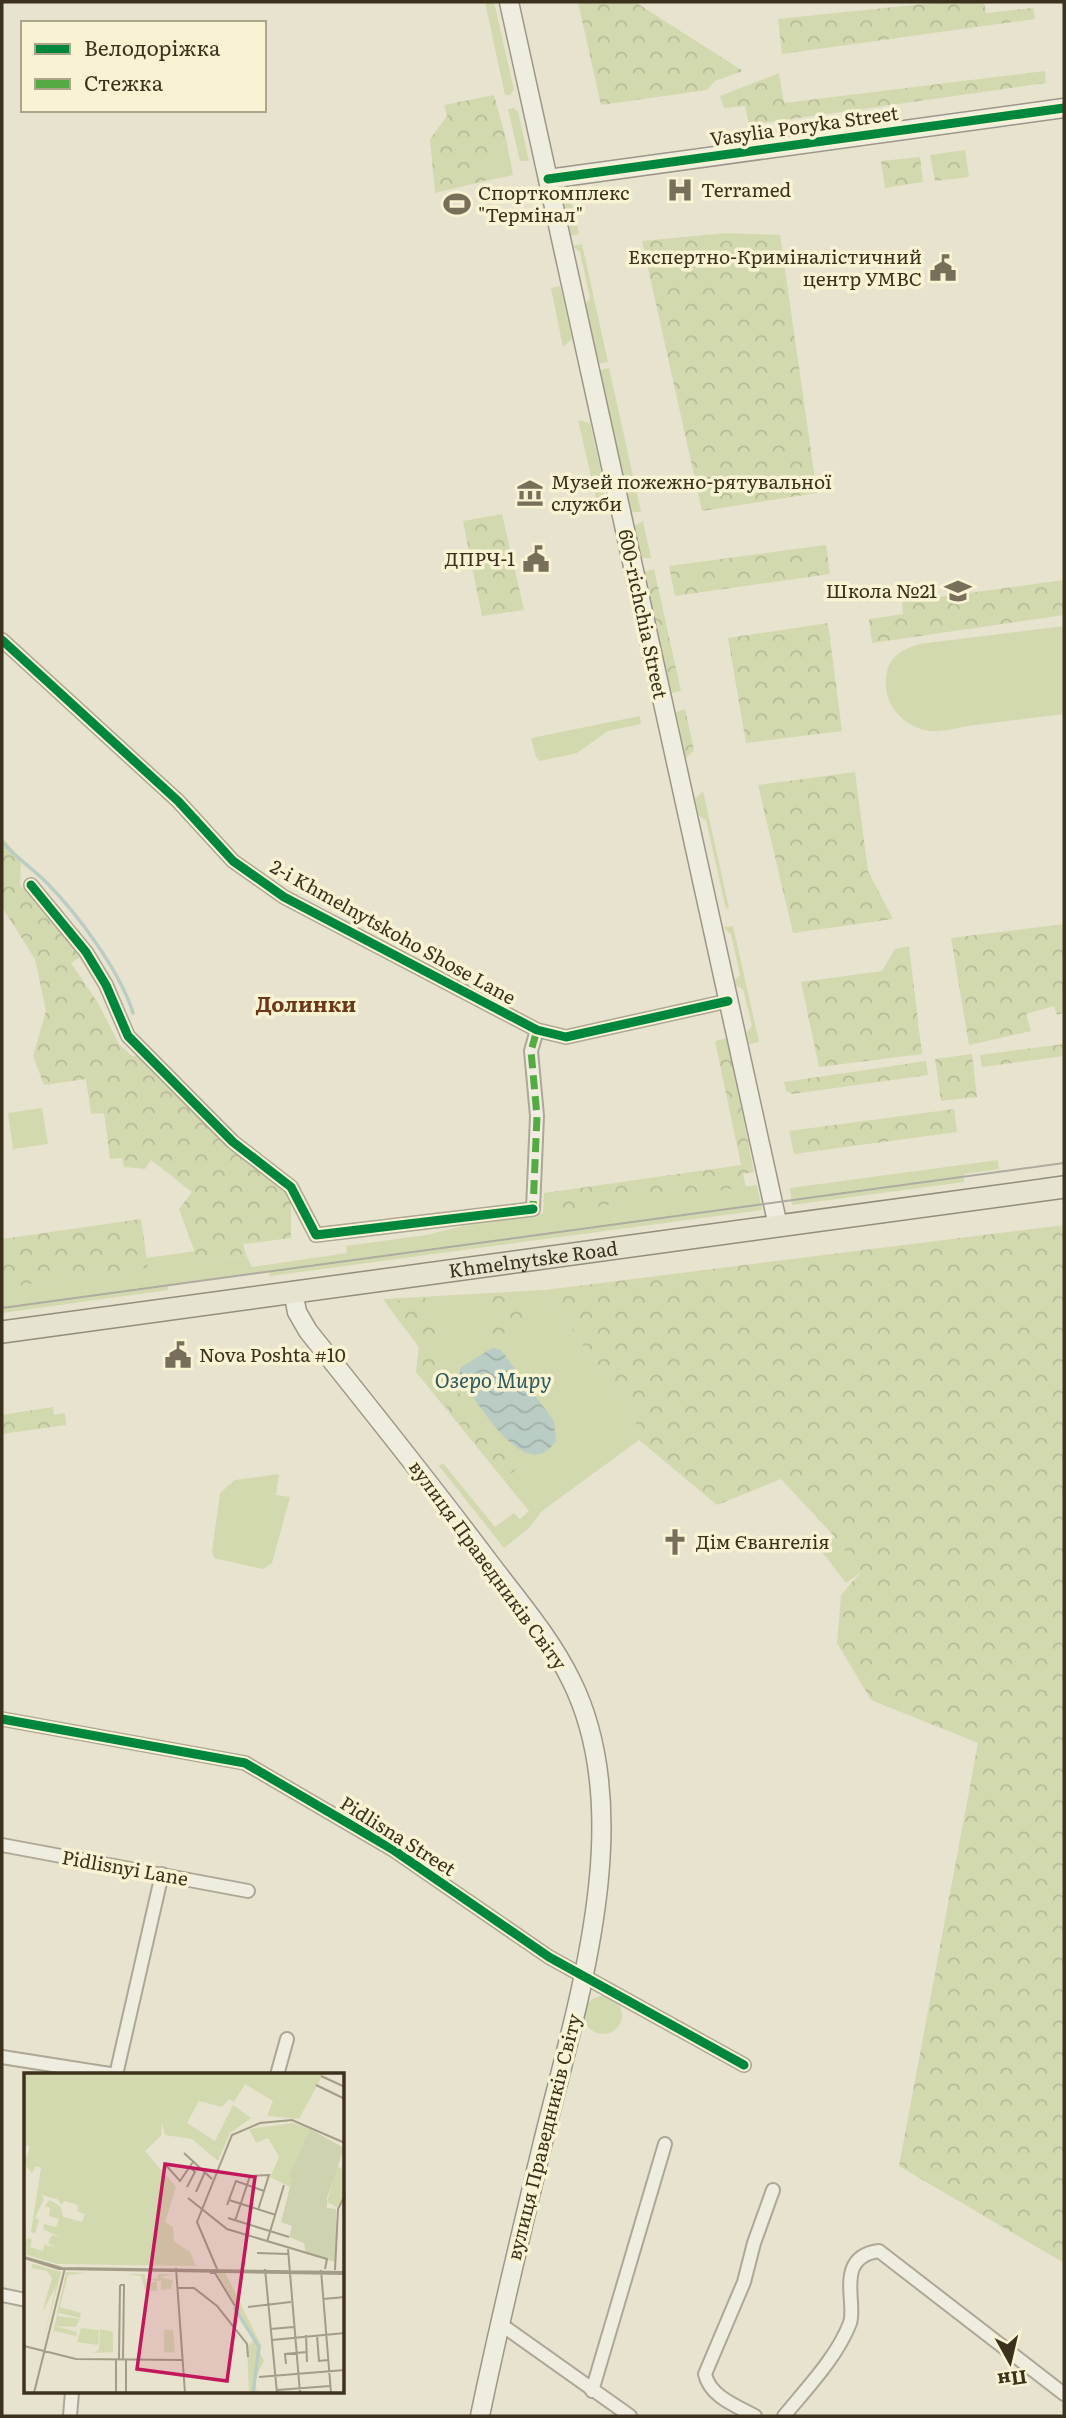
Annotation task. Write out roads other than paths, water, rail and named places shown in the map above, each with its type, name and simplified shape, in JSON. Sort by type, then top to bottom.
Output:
[{"type":"main road","name":"600-richchia Street","points":[[509,2],[778,1226]]},
{"type":"main road","name":"Vasylia Poryka Street","points":[[548,179],[1064,108]]},
{"type":"main road","name":"Khmelnytske Road","points":[[2,1332],[1064,1187]]},
{"type":"main road","name":"вулиця Праведників Світу","points":[[293,1291],[297,1312],[308,1331],[481,1551],[546,1639],[575,1689],[595,1754],[602,1828],[599,1877],[583,1976],[499,2323],[480,2416]]},
{"type":"street","name":"2-i Khmelnytskoho Shose Lane","points":[[2,640],[178,800],[233,861],[284,897],[537,1030],[566,1037],[728,1001]]},
{"type":"street","points":[[31,885],[86,952],[106,985],[128,1036],[233,1143],[290,1187],[316,1235],[533,1209],[537,1116],[531,1051],[537,1030]]},
{"type":"street","name":"Pidlisna Street","points":[[2,1719],[245,1763],[392,1849],[549,1957],[744,2065]]},
{"type":"street","name":"Pidlisnyi Lane","points":[[2,1846],[247,1891]]},
{"type":"street","points":[[116,2073],[162,1874]]},
{"type":"street","points":[[278,2073],[287,2039]]},
{"type":"street","points":[[2,2057],[103,2073]]},
{"type":"street","points":[[592,2391],[665,2144]]},
{"type":"street","points":[[755,2416],[714,2392],[705,2374],[744,2283],[754,2242],[774,2190]]},
{"type":"street","points":[[784,2416],[820,2372],[851,2320],[849,2280],[855,2266],[862,2258],[878,2251],[1064,2393]]},
{"type":"street","points":[[2,2295],[24,2300]]},
{"type":"street","points":[[499,2323],[631,2416]]},
{"type":"street","points":[[70,2416],[72,2394]]},
{"type":"water","name":"Озеро Миру","points":[[492,1348],[501,1350],[554,1421],[556,1441],[544,1452],[530,1454],[517,1448],[503,1436],[460,1378],[460,1368]]},
{"type":"waterway","points":[[2,842],[46,882],[84,926],[108,961],[133,1013]]},
{"type":"tram line","points":[[2,1308],[1064,1163]]},
{"type":"place","name":"Terramed","points":[[680,190]]},
{"type":"place","name":"Спорткомплекс \"Термінал\"","points":[[457,204]]},
{"type":"place","name":"Експертно-Криміналістичний центр УМВС","points":[[943,268]]},
{"type":"place","name":"Музей пожежно-рятувальної служби","points":[[530,493]]},
{"type":"place","name":"ДПРЧ-1","points":[[536,559]]},
{"type":"place","name":"Школа №21","points":[[958,591]]},
{"type":"place","name":"Nova Poshta #10","points":[[178,1355]]},
{"type":"place","name":"Дім Євангелія","points":[[675,1542]]},
{"type":"district","name":"Долинки","points":[[306,1005]]}]
